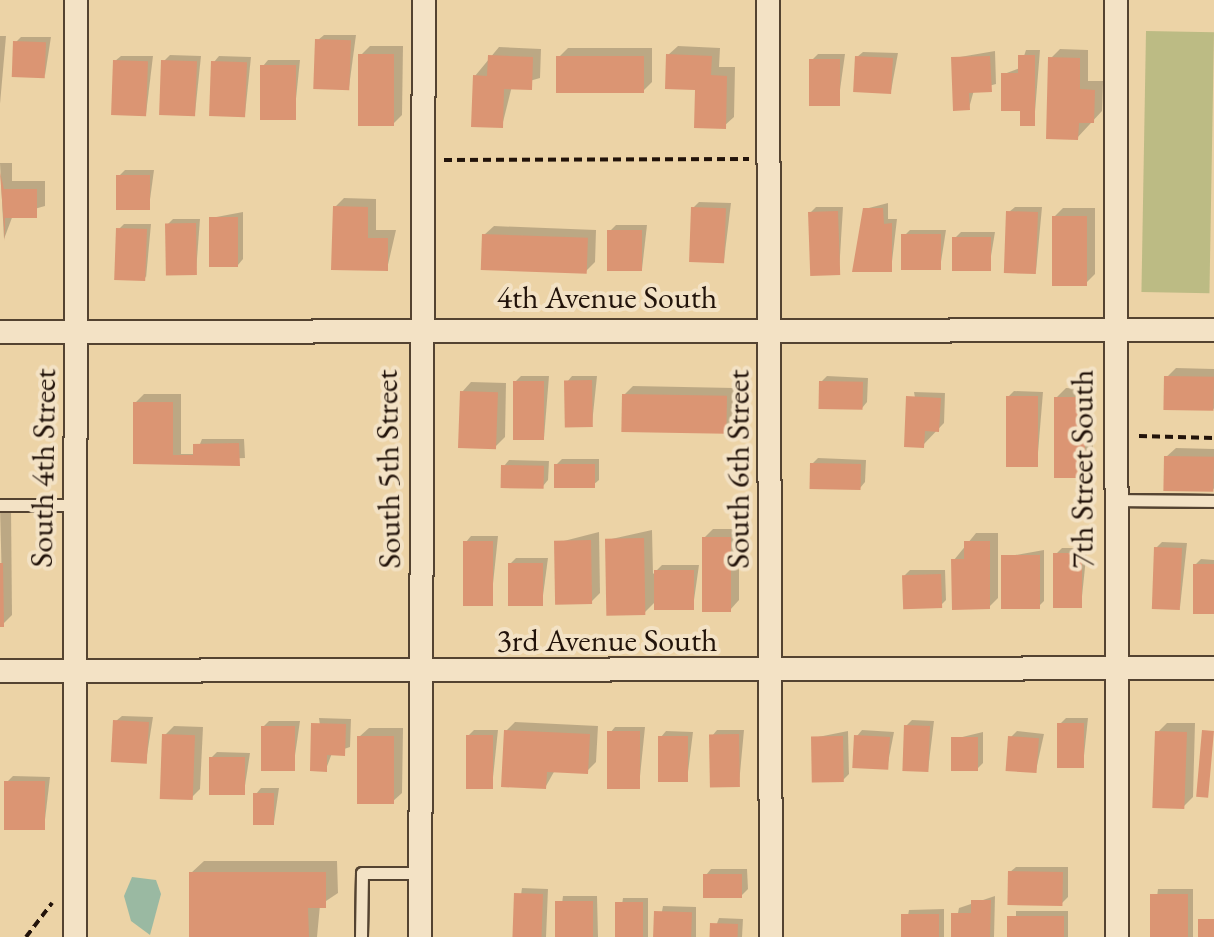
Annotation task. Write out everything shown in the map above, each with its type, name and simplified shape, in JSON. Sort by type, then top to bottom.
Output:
[{"type":"street","name":"South 4th Street","points":[[75,937],[76,0]]},
{"type":"street","name":"South 5th Street","points":[[420,937],[418,330],[424,0]]},
{"type":"street","name":"South 6th Street","points":[[768,0],[770,937]]},
{"type":"street","name":"7th Street South","points":[[1116,0],[1117,937]]},
{"type":"street","name":"4th Avenue South","points":[[0,332],[1214,330]]},
{"type":"street","name":"3rd Avenue South","points":[[0,670],[772,672],[1214,668]]},
{"type":"lane","points":[[1115,500],[1214,501]]},
{"type":"lane","points":[[0,505],[75,505]]},
{"type":"lane","points":[[360,937],[362,873],[421,873]]},
{"type":"path","points":[[421,160],[769,159]]},
{"type":"path","points":[[1114,436],[1214,438]]},
{"type":"path","points":[[26,937],[42,907],[75,894]]},
{"type":"shaded area","points":[[1146,31],[1214,32],[1209,293],[1141,292]]},
{"type":"shaded area","points":[[132,877],[156,880],[161,894],[150,935],[131,921],[124,896]]},
{"type":"building","points":[[315,39],[351,40],[349,90],[313,89]]},
{"type":"building","points":[[13,41],[46,42],[45,78],[12,77]]},
{"type":"building","points":[[358,54],[394,54],[394,126],[358,126]]},
{"type":"building","points":[[666,54],[712,56],[711,75],[727,76],[726,129],[694,128],[695,90],[665,89]]},
{"type":"building","points":[[488,55],[533,57],[532,90],[504,89],[503,128],[471,127],[473,75],[487,76]]},
{"type":"building","points":[[1018,55],[1035,55],[1035,126],[1020,126],[1020,111],[1001,111],[1001,73],[1018,73]]},
{"type":"building","points":[[556,56],[644,56],[644,93],[556,93]]},
{"type":"building","points":[[855,56],[893,58],[891,94],[853,92]]},
{"type":"building","points":[[990,56],[992,92],[969,93],[970,110],[953,111],[951,57]]},
{"type":"building","points":[[1048,57],[1080,58],[1080,89],[1095,90],[1094,123],[1079,123],[1078,140],[1046,139]]},
{"type":"building","points":[[809,59],[840,59],[840,106],[809,106]]},
{"type":"building","points":[[113,60],[148,61],[146,116],[111,115]]},
{"type":"building","points":[[161,60],[197,61],[195,116],[159,115]]},
{"type":"building","points":[[211,61],[247,62],[245,117],[209,116]]},
{"type":"building","points":[[260,65],[296,65],[296,120],[260,120]]},
{"type":"building","points":[[0,172],[4,189],[37,189],[37,218],[5,218],[5,241]]},
{"type":"building","points":[[116,175],[150,175],[150,210],[116,210]]},
{"type":"building","points":[[333,206],[368,207],[368,238],[388,238],[388,271],[331,270]]},
{"type":"building","points":[[691,207],[726,208],[724,263],[689,262]]},
{"type":"building","points":[[863,208],[883,208],[884,224],[892,223],[892,272],[852,272]]},
{"type":"building","points":[[838,211],[840,275],[810,276],[808,212]]},
{"type":"building","points":[[1006,211],[1038,212],[1036,274],[1004,273]]},
{"type":"building","points":[[1052,216],[1087,216],[1087,286],[1052,286]]},
{"type":"building","points":[[209,217],[238,217],[238,267],[209,267]]},
{"type":"building","points":[[196,223],[197,275],[166,276],[165,224]]},
{"type":"building","points":[[116,228],[147,229],[145,281],[114,280]]},
{"type":"building","points":[[607,230],[642,230],[642,271],[607,271]]},
{"type":"building","points":[[482,234],[588,238],[587,274],[481,270]]},
{"type":"building","points":[[901,234],[941,234],[941,270],[901,270]]},
{"type":"building","points":[[952,237],[991,237],[991,271],[952,271]]},
{"type":"building","points":[[1164,376],[1214,377],[1213,411],[1163,410]]},
{"type":"building","points":[[564,380],[592,380],[593,427],[565,427]]},
{"type":"building","points":[[513,381],[544,381],[544,440],[513,440]]},
{"type":"building","points":[[819,381],[863,382],[863,410],[819,409]]},
{"type":"building","points":[[460,391],[498,392],[496,449],[458,448]]},
{"type":"building","points":[[622,394],[727,396],[726,434],[621,432]]},
{"type":"building","points":[[906,396],[941,398],[939,432],[925,431],[924,448],[904,447]]},
{"type":"building","points":[[1006,396],[1038,396],[1038,467],[1006,467]]},
{"type":"building","points":[[1054,397],[1085,397],[1085,478],[1054,478]]},
{"type":"building","points":[[133,402],[173,402],[173,455],[193,455],[193,444],[239,443],[240,466],[133,464]]},
{"type":"building","points":[[1164,456],[1214,457],[1213,492],[1163,491]]},
{"type":"building","points":[[810,463],[861,464],[861,490],[810,489]]},
{"type":"building","points":[[554,464],[595,464],[595,488],[554,488]]},
{"type":"building","points":[[501,465],[544,466],[544,489],[501,488]]},
{"type":"building","points":[[702,537],[731,537],[731,612],[702,612]]},
{"type":"building","points":[[644,538],[645,615],[606,616],[605,539]]},
{"type":"building","points":[[591,540],[592,604],[555,605],[554,541]]},
{"type":"building","points":[[463,541],[493,541],[493,606],[463,606]]},
{"type":"building","points":[[964,541],[990,541],[990,609],[952,610],[951,559],[964,559]]},
{"type":"building","points":[[1154,547],[1182,548],[1180,610],[1152,609]]},
{"type":"building","points":[[1053,553],[1082,553],[1082,608],[1053,608]]},
{"type":"building","points":[[1001,555],[1040,555],[1040,609],[1001,609]]},
{"type":"building","points":[[3,563],[4,627],[0,627]]},
{"type":"building","points":[[508,563],[543,563],[543,606],[508,606]]},
{"type":"building","points":[[1193,564],[1214,564],[1214,614],[1193,614]]},
{"type":"building","points":[[654,570],[694,570],[694,610],[654,610]]},
{"type":"building","points":[[941,574],[942,608],[903,609],[902,575]]},
{"type":"building","points":[[113,720],[149,722],[147,764],[111,762]]},
{"type":"building","points":[[311,723],[346,724],[345,756],[327,755],[327,772],[310,771]]},
{"type":"building","points":[[1057,723],[1084,723],[1084,768],[1057,768]]},
{"type":"building","points":[[904,725],[930,726],[928,772],[902,771]]},
{"type":"building","points":[[261,726],[295,726],[295,771],[261,771]]},
{"type":"building","points":[[504,730],[590,734],[588,774],[547,772],[546,789],[501,787]]},
{"type":"building","points":[[1202,730],[1214,731],[1208,798],[1196,797]]},
{"type":"building","points":[[607,731],[640,731],[640,789],[607,789]]},
{"type":"building","points":[[1155,731],[1187,732],[1184,809],[1152,808]]},
{"type":"building","points":[[162,734],[195,735],[193,800],[160,799]]},
{"type":"building","points":[[739,734],[740,787],[710,788],[709,735]]},
{"type":"building","points":[[466,735],[493,735],[493,789],[466,789]]},
{"type":"building","points":[[854,735],[890,737],[888,770],[852,768]]},
{"type":"building","points":[[357,736],[394,736],[394,804],[357,804]]},
{"type":"building","points":[[658,736],[688,736],[688,782],[658,782]]},
{"type":"building","points":[[843,736],[844,782],[812,783],[811,737]]},
{"type":"building","points":[[1008,736],[1039,738],[1036,773],[1006,771]]},
{"type":"building","points":[[951,737],[978,737],[978,771],[951,771]]},
{"type":"building","points":[[209,757],[245,757],[245,795],[209,795]]},
{"type":"building","points":[[4,781],[45,781],[45,830],[4,830]]},
{"type":"building","points":[[253,793],[274,793],[274,825],[253,825]]},
{"type":"building","points":[[1008,871],[1063,872],[1062,906],[1007,905]]},
{"type":"building","points":[[189,872],[326,872],[326,908],[308,908],[309,937],[189,937]]},
{"type":"building","points":[[703,874],[742,874],[742,898],[703,898]]},
{"type":"building","points":[[514,893],[543,894],[541,937],[512,937]]},
{"type":"building","points":[[1150,894],[1188,894],[1188,937],[1150,937]]},
{"type":"building","points":[[971,900],[991,900],[990,937],[951,937],[951,913],[971,913]]},
{"type":"building","points":[[555,901],[593,901],[593,937],[555,937]]},
{"type":"building","points":[[615,902],[643,902],[643,937],[615,937]]},
{"type":"building","points":[[654,911],[692,912],[691,937],[653,937]]},
{"type":"building","points":[[901,914],[939,914],[939,937],[901,937]]},
{"type":"building","points":[[1007,916],[1064,916],[1064,937],[1007,937]]},
{"type":"building","points":[[1198,919],[1214,919],[1214,937],[1198,937]]},
{"type":"building","points":[[710,923],[738,924],[738,937],[710,937]]}]
